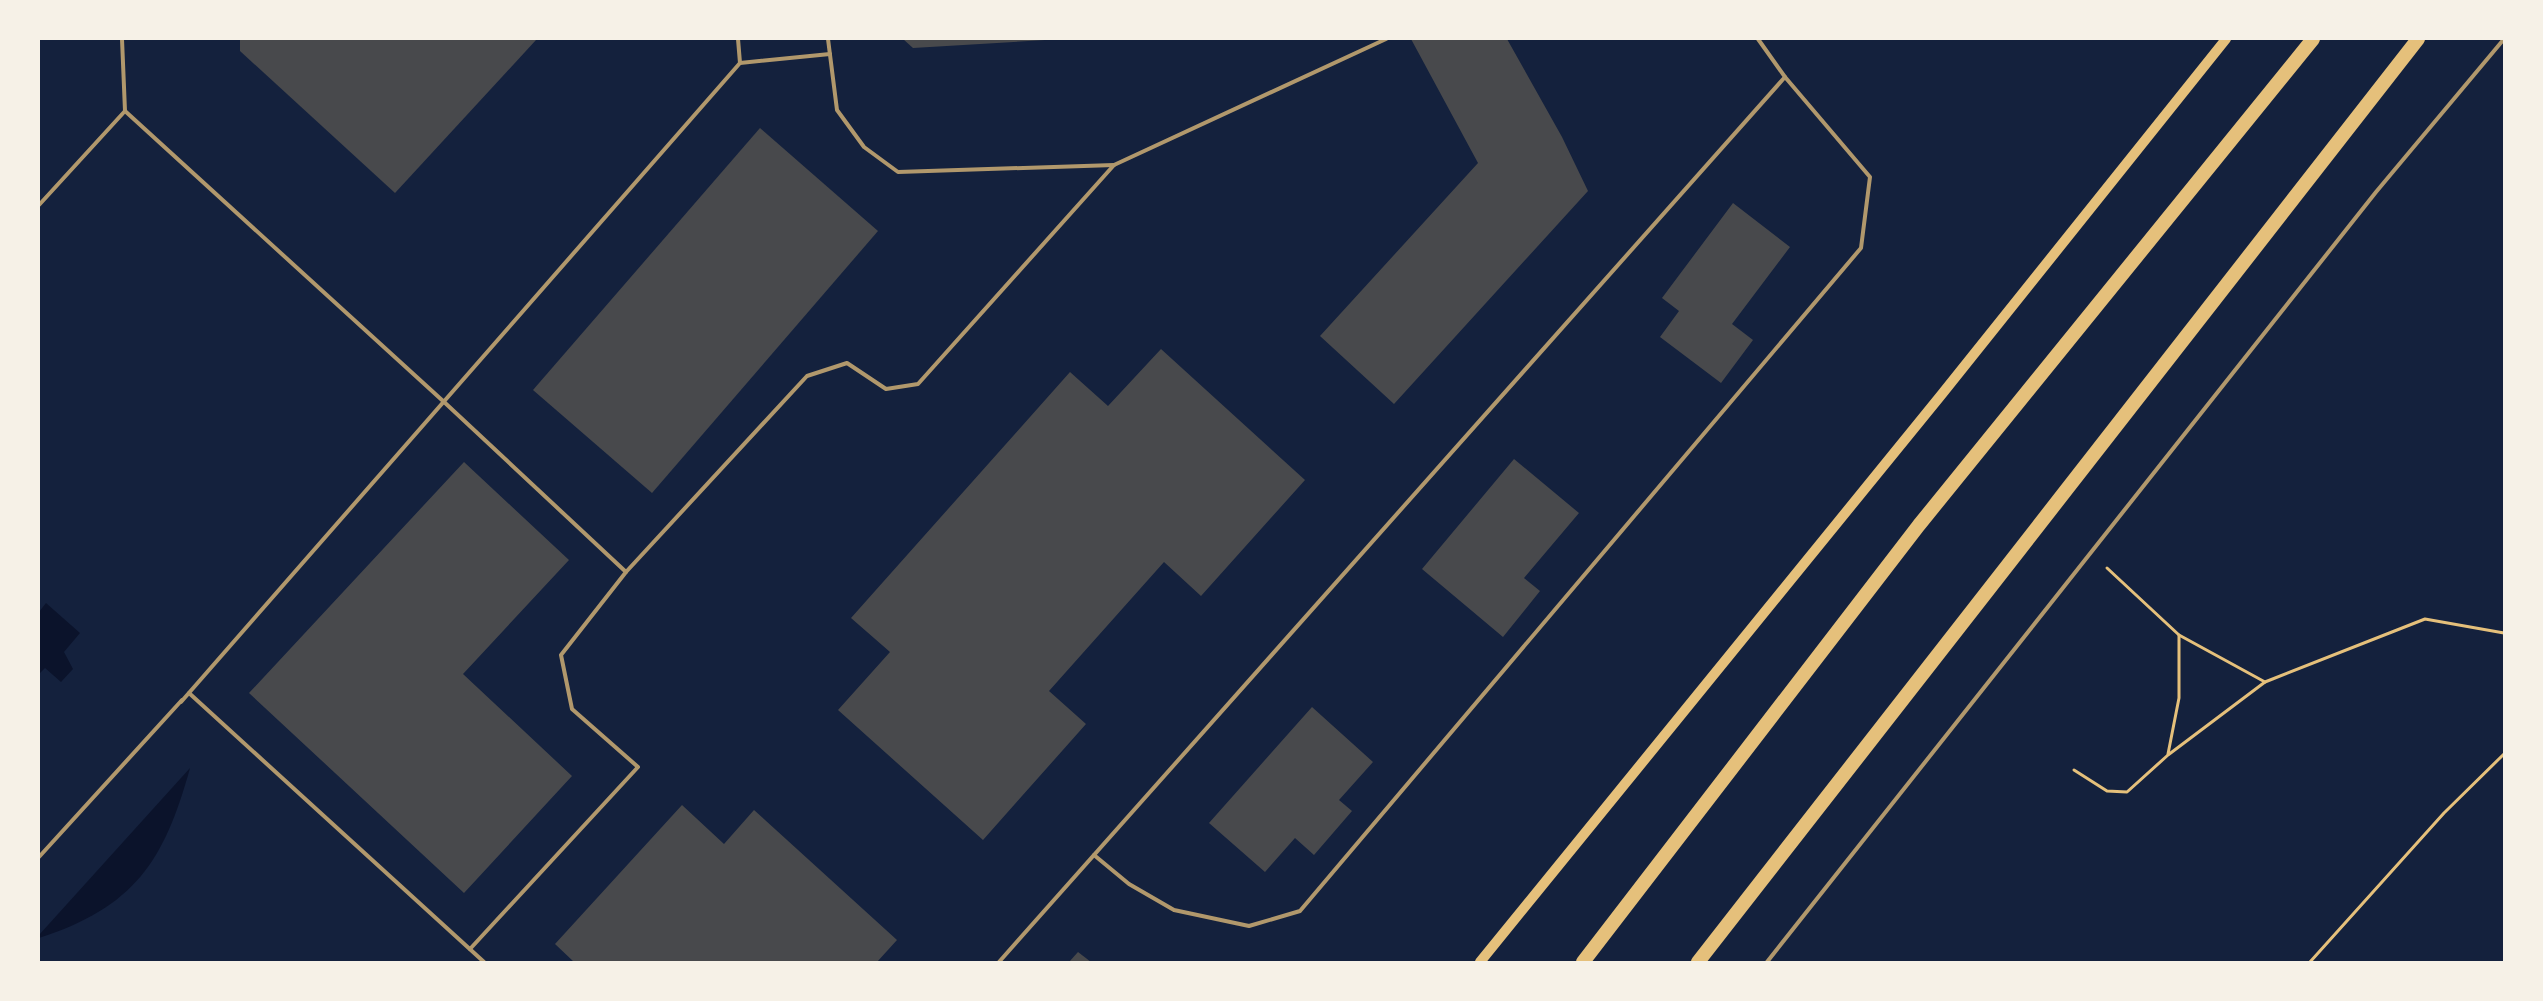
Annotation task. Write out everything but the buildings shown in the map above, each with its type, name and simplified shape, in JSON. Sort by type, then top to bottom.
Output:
[{"type":"highway","points":[[1583,962],[1919,525],[2313,39]]},
{"type":"highway","points":[[1698,962],[2418,39]]},
{"type":"main road","points":[[1480,962],[1942,394],[2226,39]]},
{"type":"lane","points":[[39,205],[125,111],[122,39]]},
{"type":"lane","points":[[738,39],[740,64]]},
{"type":"lane","points":[[828,39],[836,110],[864,147],[898,172],[1114,165],[1386,39]]},
{"type":"lane","points":[[1094,855],[1129,884],[1174,910],[1249,926],[1300,911],[1861,248],[1870,177],[1785,77],[1758,39]]},
{"type":"lane","points":[[1767,962],[2376,192],[2504,39]]},
{"type":"lane","points":[[181,702],[740,64],[830,54]]},
{"type":"lane","points":[[999,962],[1785,77]]},
{"type":"lane","points":[[125,111],[443,401],[626,572]]},
{"type":"lane","points":[[470,950],[638,767],[572,708],[561,654],[626,572],[807,376],[847,363],[886,389],[918,384],[1114,165]]},
{"type":"lane","points":[[39,857],[190,692],[484,962]]},
{"type":"path","points":[[2091,553],[2179,636],[2265,682]]},
{"type":"path","points":[[2074,770],[2107,791],[2127,792],[2168,755],[2265,682],[2425,619],[2504,633]]},
{"type":"path","points":[[2168,755],[2178,698],[2179,636]]},
{"type":"path","points":[[2310,962],[2444,813],[2504,754]]},
{"type":"water","points":[[46,603],[80,633],[64,652],[73,669],[61,682],[45,668],[39,674],[39,612]]},
{"type":"water","points":[[190,768],[169,830],[156,855],[140,877],[122,895],[99,912],[72,926],[39,938],[39,935]]}]
